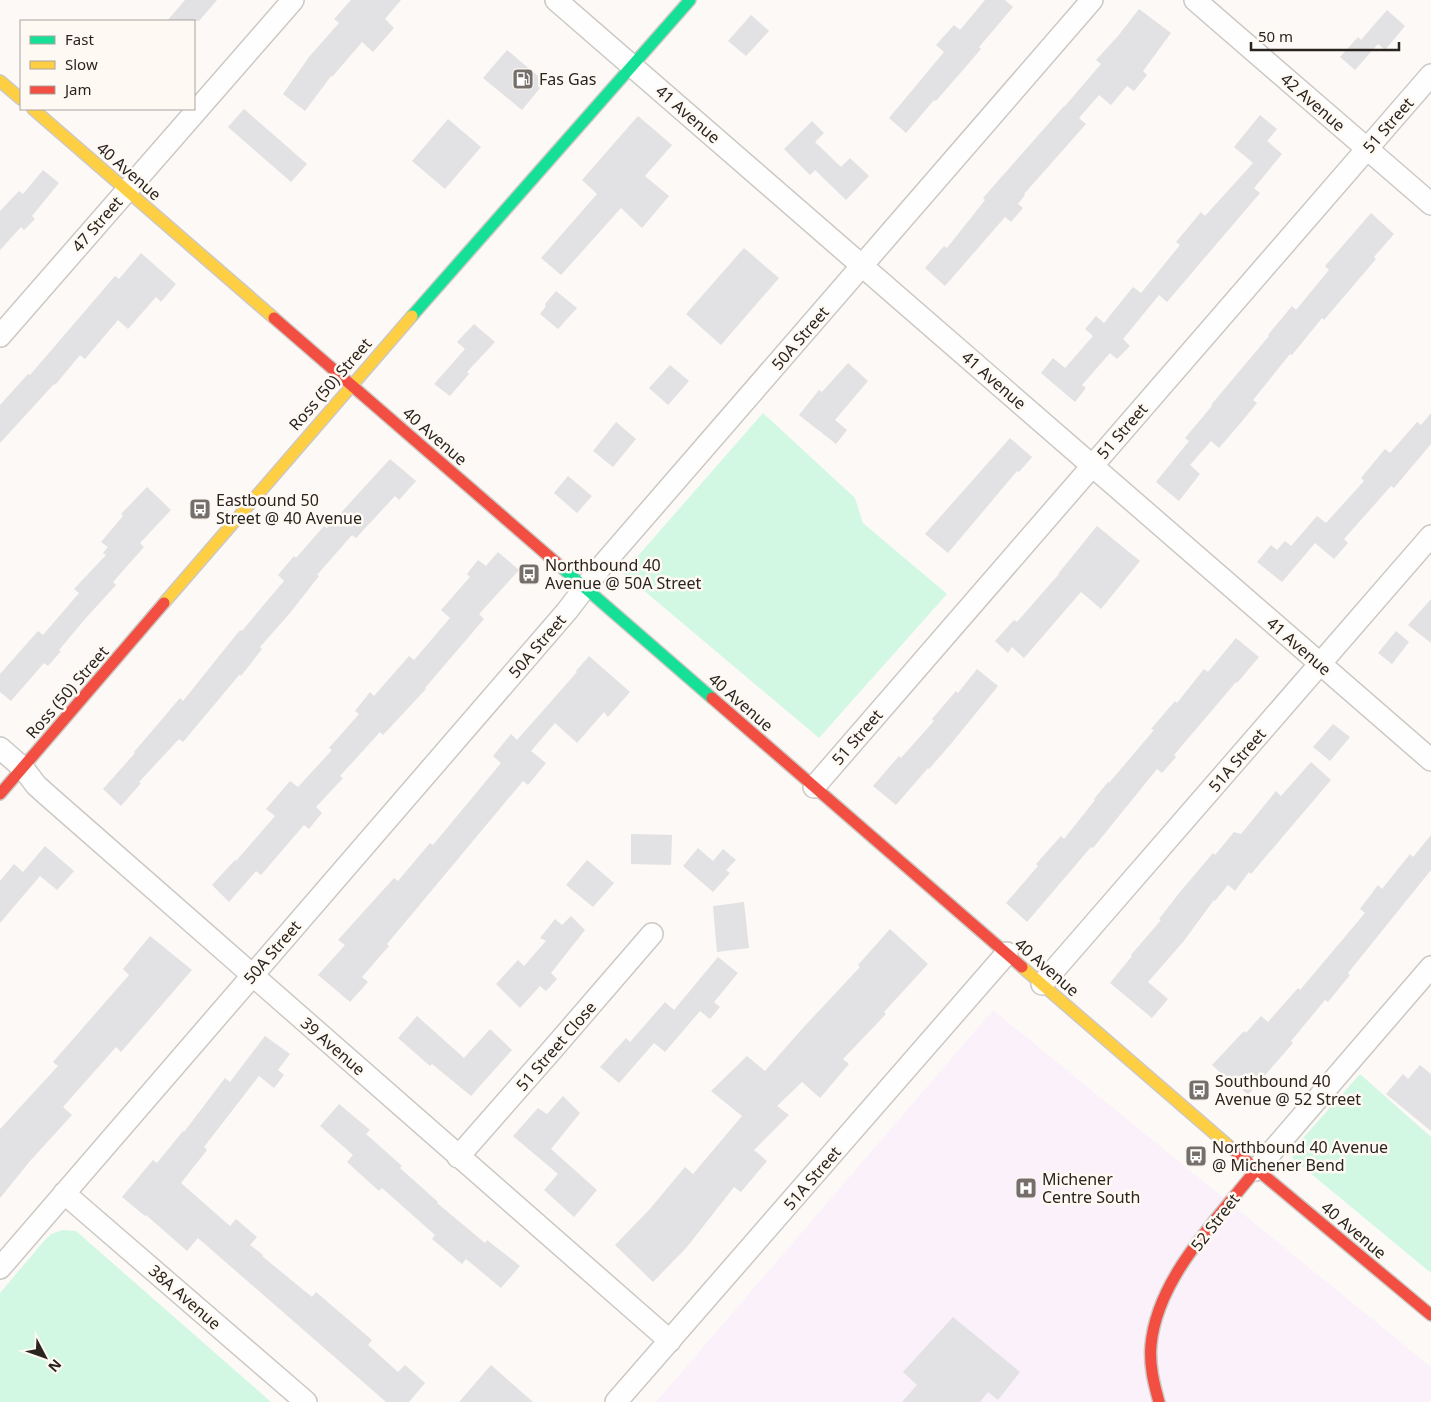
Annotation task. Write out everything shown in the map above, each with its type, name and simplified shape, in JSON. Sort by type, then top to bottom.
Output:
[{"type":"street","name":"47 Street","points":[[0,336],[293,0]]},
{"type":"street","name":"41 Avenue","points":[[556,0],[1431,760]]},
{"type":"street","name":"Ross (50) Street","points":[[0,794],[351,385],[690,0]]},
{"type":"street","name":"50A Street","points":[[0,1268],[567,611],[600,568],[1092,0]]},
{"type":"street","name":"42 Avenue","points":[[1195,0],[1431,204]]},
{"type":"street","name":"51 Street","points":[[814,787],[1431,75]]},
{"type":"street","points":[[0,81],[20,98]]},
{"type":"street","name":"40 Avenue","points":[[34,110],[1256,1170],[1431,1315]]},
{"type":"street","name":"51A Street","points":[[1042,984],[1431,536]]},
{"type":"street","name":"39 Avenue","points":[[0,748],[22,768],[36,785],[670,1341]]},
{"type":"street","name":"51 Street Close","points":[[458,1157],[652,934]]},
{"type":"street","name":"51A Street","points":[[616,1402],[1007,954]]},
{"type":"street","name":"52 Street","points":[[1159,1402],[1151,1366],[1151,1339],[1158,1312],[1170,1284],[1189,1256],[1256,1170],[1431,967]]},
{"type":"street","name":"38A Avenue","points":[[64,1193],[306,1402]]},
{"type":"shaded area","name":"Michener Centre South","points":[[993,1010],[1431,1367],[1431,1402],[656,1402]]},
{"type":"green space","points":[[763,413],[855,498],[863,523],[947,594],[819,738],[623,573]]},
{"type":"green space","points":[[1360,1074],[1431,1137],[1431,1273],[1292,1158],[1296,1146]]},
{"type":"green space","points":[[62,1230],[76,1231],[271,1402],[0,1402],[0,1293],[44,1241],[51,1234]]},
{"type":"building","points":[[185,0],[217,0],[199,21],[168,20]]},
{"type":"building","points":[[351,0],[401,0],[385,19],[394,28],[373,52],[362,42],[331,76],[305,111],[283,94],[309,57],[339,23],[334,19]]},
{"type":"building","points":[[985,0],[1005,0],[1013,7],[979,47],[981,49],[906,133],[889,118],[944,52],[936,45],[954,25],[960,30]]},
{"type":"building","points":[[1139,9],[1171,33],[1143,71],[1147,75],[1134,91],[1127,86],[1111,105],[1099,95],[1079,118],[1086,124],[1024,194],[1018,204],[1023,208],[1011,222],[1005,217],[945,286],[925,268],[944,246],[947,248],[985,200],[983,198],[1101,64],[1096,60]]},
{"type":"building","points":[[1387,10],[1405,26],[1385,50],[1378,44],[1355,70],[1340,57],[1358,37],[1361,40]]},
{"type":"building","points":[[751,15],[769,31],[746,56],[728,41]]},
{"type":"building","points":[[507,50],[545,82],[522,110],[483,78]]},
{"type":"building","points":[[244,109],[307,164],[291,182],[228,127]]},
{"type":"building","points":[[1260,115],[1277,129],[1267,141],[1282,154],[1254,188],[1260,193],[1167,302],[1159,295],[1123,339],[1130,346],[1117,359],[1110,353],[1082,385],[1086,388],[1075,402],[1041,373],[1053,358],[1065,368],[1093,336],[1085,329],[1096,316],[1104,323],[1133,287],[1141,293],[1180,245],[1176,242],[1201,212],[1205,216],[1253,163],[1234,147]]},
{"type":"building","points":[[638,116],[672,145],[645,176],[669,196],[642,228],[621,208],[561,275],[541,258],[597,194],[582,180]]},
{"type":"building","points":[[448,119],[481,147],[445,189],[412,161]]},
{"type":"building","points":[[812,121],[824,133],[815,142],[841,167],[850,158],[869,176],[846,200],[815,170],[810,175],[784,149]]},
{"type":"building","points":[[43,170],[59,183],[32,216],[35,219],[24,230],[21,227],[0,250],[0,211],[19,191],[23,194]]},
{"type":"building","points":[[1371,213],[1394,234],[1374,257],[1376,259],[1324,320],[1322,318],[1292,355],[1290,354],[1253,400],[1257,403],[1219,448],[1211,441],[1190,465],[1200,474],[1179,501],[1156,482],[1189,441],[1185,438],[1292,306],[1296,310],[1329,270],[1325,266]]},
{"type":"building","points":[[744,248],[779,278],[721,345],[686,314]]},
{"type":"building","points":[[141,253],[176,284],[161,302],[156,297],[128,329],[118,320],[85,359],[80,355],[55,385],[0,443],[0,405],[28,374],[30,375],[115,276],[119,279]]},
{"type":"building","points":[[556,291],[577,308],[558,329],[540,314],[546,306],[545,304]]},
{"type":"building","points":[[474,324],[495,342],[467,372],[469,374],[450,396],[434,384],[465,349],[457,342]]},
{"type":"building","points":[[848,363],[868,381],[835,420],[847,430],[836,444],[799,415],[819,390],[822,392]]},
{"type":"building","points":[[670,365],[689,381],[668,405],[649,388]]},
{"type":"building","points":[[1431,413],[1431,444],[1394,488],[1391,486],[1344,539],[1348,543],[1334,559],[1315,543],[1282,582],[1257,562],[1271,545],[1277,550],[1285,541],[1291,546],[1317,516],[1326,523],[1364,481],[1361,478],[1385,449],[1390,453],[1417,422],[1421,425]]},
{"type":"building","points":[[616,422],[636,439],[613,467],[593,451]]},
{"type":"building","points":[[1010,438],[1032,457],[1019,472],[1017,471],[948,553],[925,534]]},
{"type":"building","points":[[390,459],[416,481],[399,500],[395,496],[356,538],[352,535],[317,575],[319,576],[290,613],[260,647],[262,649],[241,676],[240,674],[183,742],[179,739],[139,782],[141,783],[121,806],[103,789],[180,698],[183,701],[240,630],[242,631],[284,581],[278,575],[294,556],[296,558],[324,526],[327,528]]},
{"type":"building","points":[[568,476],[592,496],[577,513],[554,493]]},
{"type":"building","points":[[147,487],[171,510],[140,543],[144,547],[113,582],[116,585],[59,650],[61,651],[48,666],[44,663],[11,701],[0,692],[0,674],[38,631],[43,635],[79,593],[74,589],[106,555],[103,553],[108,547],[101,542],[123,516],[121,514]]},
{"type":"building","points":[[1097,526],[1140,561],[1101,609],[1081,592],[1024,658],[1012,647],[1008,653],[995,641],[1014,620],[1017,622],[1059,574]]},
{"type":"building","points":[[498,552],[519,570],[479,614],[484,619],[426,689],[383,735],[380,732],[340,776],[343,778],[316,807],[322,813],[309,829],[304,825],[261,875],[256,871],[229,902],[212,885],[236,861],[275,816],[266,809],[290,781],[298,787],[332,750],[329,748],[359,714],[355,711],[370,692],[374,696],[409,656],[414,660],[450,618],[441,610],[470,577],[467,574],[478,560],[486,566]]},
{"type":"building","points":[[1431,599],[1431,643],[1408,625]]},
{"type":"building","points":[[1396,631],[1409,642],[1392,664],[1378,653]]},
{"type":"building","points":[[1236,638],[1259,657],[1174,755],[1176,757],[1162,773],[1157,769],[1093,848],[1091,847],[1027,922],[1006,903],[1038,866],[1036,864],[1061,836],[1064,839],[1108,782],[1154,730],[1151,729],[1175,701],[1177,703],[1204,669],[1208,672]]},
{"type":"building","points":[[589,656],[630,692],[608,717],[604,712],[577,743],[555,723],[531,751],[546,763],[528,785],[523,781],[387,944],[389,946],[362,977],[368,982],[350,1002],[318,975],[345,945],[338,940],[394,878],[398,881],[430,843],[433,845],[501,763],[493,756],[511,734],[517,740]]},
{"type":"building","points":[[977,669],[998,686],[950,745],[896,805],[873,786],[899,756],[901,758],[934,721],[932,719],[956,691],[958,693]]},
{"type":"building","points":[[1333,724],[1350,737],[1330,761],[1313,747]]},
{"type":"building","points":[[1311,762],[1331,780],[1251,874],[1249,872],[1235,891],[1228,885],[1214,900],[1183,942],[1148,982],[1168,999],[1152,1018],[1110,983],[1161,920],[1159,919],[1180,892],[1213,853],[1215,855],[1234,832],[1241,834],[1276,791],[1281,796]]},
{"type":"building","points":[[631,834],[672,835],[671,865],[631,864]]},
{"type":"building","points":[[1431,835],[1431,870],[1348,973],[1350,975],[1328,1002],[1325,1000],[1291,1041],[1293,1043],[1248,1095],[1233,1081],[1232,1083],[1212,1065],[1261,1016],[1268,1022],[1298,988],[1300,990],[1365,913],[1360,909],[1378,885],[1382,889],[1410,854],[1413,857]]},
{"type":"building","points":[[45,846],[74,871],[57,890],[40,876],[0,923],[0,881],[14,864],[23,872]]},
{"type":"building","points":[[698,848],[713,861],[723,849],[736,860],[726,870],[730,873],[713,892],[683,866]]},
{"type":"building","points":[[587,860],[614,883],[593,907],[566,885]]},
{"type":"building","points":[[744,902],[749,948],[717,952],[713,906]]},
{"type":"building","points":[[571,916],[585,930],[551,973],[557,979],[546,991],[540,986],[520,1008],[496,984],[518,960],[524,966],[546,941],[540,938],[555,919],[562,925]]},
{"type":"building","points":[[890,929],[928,964],[884,1012],[886,1014],[843,1059],[849,1064],[820,1098],[802,1082],[777,1106],[789,1115],[754,1150],[767,1161],[741,1192],[734,1187],[687,1247],[653,1282],[615,1245],[649,1210],[685,1167],[693,1174],[742,1116],[711,1091],[747,1056],[765,1071],[860,967],[858,965]]},
{"type":"building","points":[[150,936],[192,970],[121,1052],[116,1047],[63,1107],[72,1115],[30,1161],[0,1198],[0,1129],[58,1066],[53,1062],[129,975],[123,969]]},
{"type":"building","points":[[718,957],[738,973],[714,1002],[720,1007],[710,1019],[700,1011],[665,1052],[654,1043],[619,1083],[600,1067],[626,1038],[630,1042],[665,1002],[674,1010]]},
{"type":"building","points":[[417,1016],[464,1058],[490,1029],[512,1050],[471,1096],[432,1064],[430,1066],[398,1038]]},
{"type":"building","points":[[265,1036],[290,1054],[278,1070],[284,1075],[274,1088],[259,1076],[204,1147],[207,1150],[181,1183],[230,1226],[236,1219],[257,1237],[250,1245],[312,1297],[316,1292],[372,1340],[368,1345],[398,1372],[405,1365],[425,1383],[409,1402],[386,1402],[198,1238],[187,1251],[122,1197],[153,1160],[157,1163],[184,1132],[225,1078],[230,1082]]},
{"type":"building","points":[[1420,1065],[1431,1074],[1431,1131],[1386,1094],[1403,1074],[1408,1079]]},
{"type":"building","points":[[563,1096],[580,1113],[551,1149],[597,1190],[574,1217],[544,1190],[558,1174],[513,1136],[538,1108],[547,1114]]},
{"type":"building","points":[[339,1104],[370,1130],[366,1134],[402,1166],[400,1168],[437,1203],[485,1243],[487,1240],[520,1266],[501,1288],[466,1259],[462,1264],[432,1239],[435,1235],[382,1188],[379,1191],[347,1162],[353,1155],[320,1126]]},
{"type":"building","points":[[953,1317],[1020,1372],[998,1400],[988,1392],[980,1402],[902,1402],[917,1385],[903,1372]]},
{"type":"building","points":[[491,1365],[533,1402],[459,1402]]},
{"type":"traffic: fast","points":[[412,316],[690,0]]},
{"type":"traffic: fast","points":[[560,566],[712,698]]},
{"type":"traffic: slow","points":[[0,81],[20,98]]},
{"type":"traffic: slow","points":[[34,110],[274,318]]},
{"type":"traffic: slow","points":[[164,603],[412,316]]},
{"type":"traffic: slow","points":[[1022,967],[1230,1147]]},
{"type":"traffic: jam","points":[[274,318],[560,566]]},
{"type":"traffic: jam","points":[[0,794],[164,603]]},
{"type":"traffic: jam","points":[[712,698],[1022,967]]},
{"type":"traffic: jam","points":[[1230,1147],[1431,1315]]},
{"type":"traffic: jam","points":[[1159,1402],[1152,1374],[1151,1345],[1164,1297],[1176,1274],[1191,1252],[1256,1170]]},
{"type":"place","name":"Fas Gas","points":[[523,79]]},
{"type":"place","name":"Eastbound 50 Street @ 40 Avenue","points":[[200,509]]},
{"type":"place","name":"Northbound 40 Avenue @ 50A Street","points":[[529,574]]},
{"type":"place","name":"Southbound 40 Avenue @ 52 Street","points":[[1199,1090]]},
{"type":"place","name":"Northbound 40 Avenue @ Michener Bend","points":[[1196,1156]]},
{"type":"place","name":"Michener Centre South","points":[[1026,1188]]}]
